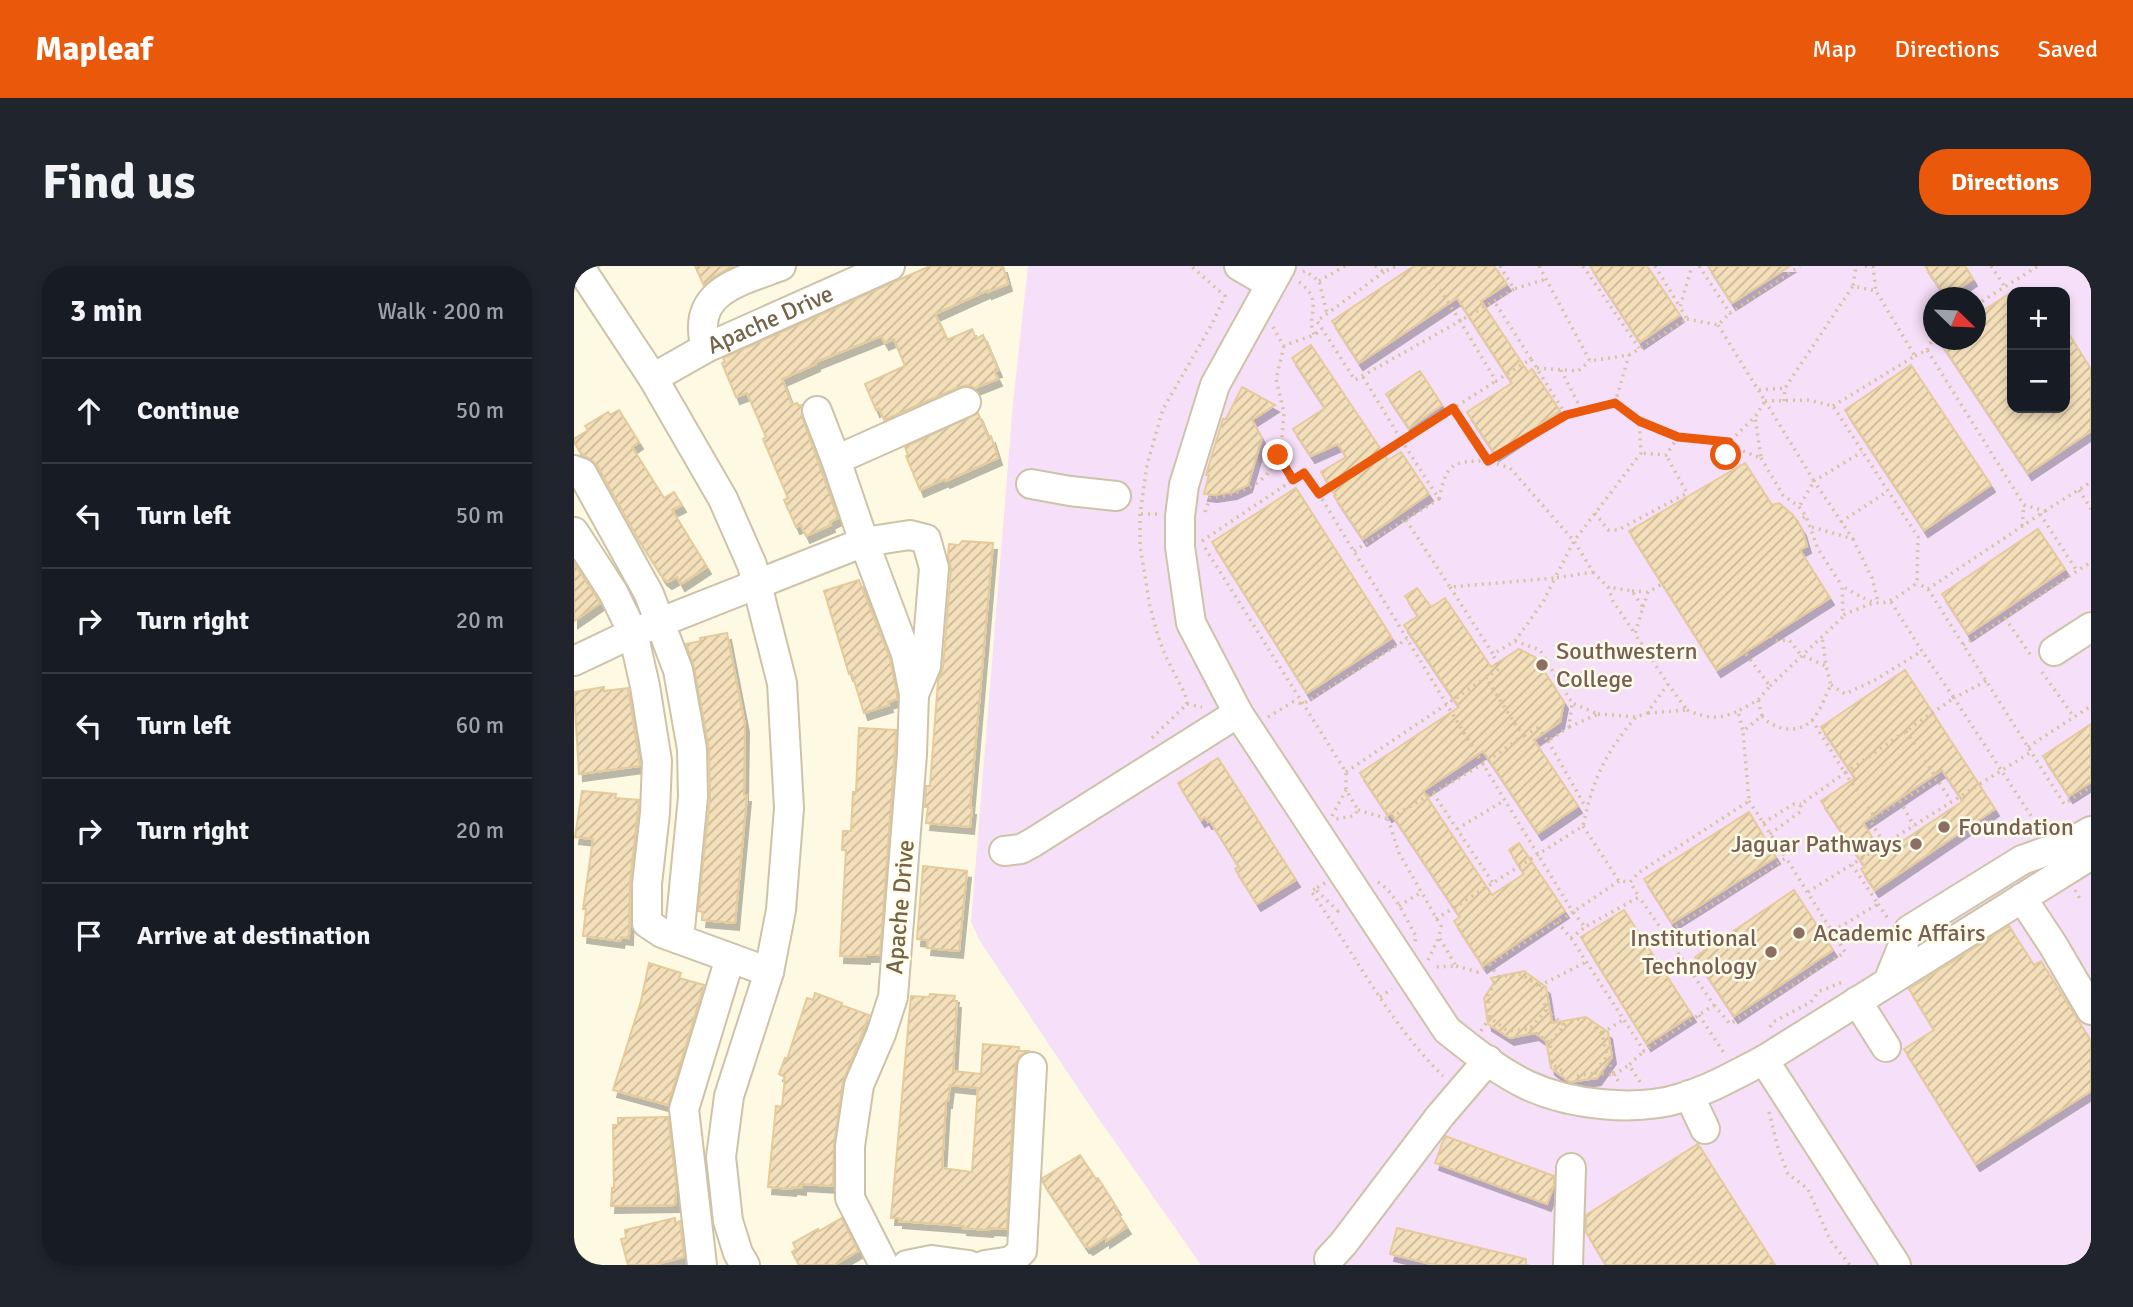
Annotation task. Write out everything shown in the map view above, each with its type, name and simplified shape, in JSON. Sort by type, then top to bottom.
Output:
[{"type":"street","points":[[579,266],[653,378],[706,465],[723,499],[752,565],[782,684],[789,808],[781,910],[769,972],[729,1096],[721,1157],[728,1221],[738,1253],[745,1265]]},
{"type":"street","points":[[706,348],[703,322],[714,297],[729,286],[781,266]]},
{"type":"street","name":"Apache Drive","points":[[653,378],[706,348],[887,267]]},
{"type":"street","points":[[1236,280],[1270,285],[1215,385],[1184,485],[1180,547],[1191,623],[1238,713],[1447,1030],[1488,1060],[1528,1085],[1572,1099],[1630,1105],[1678,1099],[1718,1085],[1764,1060],[1857,989],[1888,982],[2091,855]]},
{"type":"street","points":[[836,460],[966,402]]},
{"type":"street","name":"Apache Drive","points":[[817,411],[906,654],[914,694],[912,754],[893,997],[881,1034],[859,1085],[850,1146],[850,1198],[884,1265]]},
{"type":"street","points":[[574,470],[582,473],[649,594],[678,670],[692,749],[693,797],[679,939]]},
{"type":"street","points":[[1031,484],[1116,496]]},
{"type":"street","points":[[574,532],[613,592],[634,633],[645,686],[657,761],[655,813],[647,884],[647,923],[662,933],[769,972]]},
{"type":"street","points":[[574,661],[660,622],[864,542],[910,535],[926,539],[934,568],[926,666],[914,694]]},
{"type":"street","points":[[2054,650],[2091,627]]},
{"type":"street","points":[[1004,851],[1021,849],[1032,843],[1238,713]]},
{"type":"street","points":[[1888,982],[1909,930],[2022,860],[2070,843],[2091,831]]},
{"type":"street","points":[[2022,898],[2091,1010]]},
{"type":"street","points":[[702,1265],[684,1109],[730,958]]},
{"type":"street","points":[[1857,989],[1886,1047]]},
{"type":"street","points":[[1329,1259],[1408,1161],[1440,1116],[1488,1060]]},
{"type":"street","points":[[1764,1060],[1896,1265]]},
{"type":"street","points":[[985,1265],[1011,1261],[1022,1251],[1032,1067]]},
{"type":"street","points":[[1689,1095],[1705,1129]]},
{"type":"street","points":[[1568,1265],[1571,1168]]},
{"type":"street","points":[[906,1265],[932,1260],[969,1265]]},
{"type":"path","points":[[1319,281],[1345,266]]},
{"type":"path","points":[[1375,266],[1384,272]]},
{"type":"path","points":[[1396,266],[1317,321],[1355,380],[1514,289],[1546,279]]},
{"type":"path","points":[[1425,266],[1496,381]]},
{"type":"path","points":[[1500,266],[1514,289]]},
{"type":"path","points":[[1539,266],[1590,361]]},
{"type":"path","points":[[1583,266],[1640,349]]},
{"type":"path","points":[[1655,266],[1687,319]]},
{"type":"path","points":[[1680,307],[1692,266]]},
{"type":"path","points":[[1699,266],[1730,313]]},
{"type":"path","points":[[1718,325],[1730,313],[1800,266]]},
{"type":"path","points":[[1784,401],[1785,388],[1853,286],[1856,266]]},
{"type":"path","points":[[1865,266],[1874,267],[1876,291],[1915,356]]},
{"type":"path","points":[[1991,266],[2005,287]]},
{"type":"path","points":[[1986,299],[2038,266]]},
{"type":"path","points":[[2088,266],[2091,271]]},
{"type":"path","points":[[1315,336],[1311,329],[1314,310],[1312,298],[1307,288],[1296,279],[1305,271],[1319,281],[1327,314]]},
{"type":"path","points":[[1225,296],[1236,280]]},
{"type":"path","points":[[1203,518],[1210,498],[1232,495],[1252,485],[1269,473],[1278,455],[1284,413],[1276,379],[1284,346],[1270,285]]},
{"type":"path","points":[[1853,286],[1876,291]]},
{"type":"path","points":[[1494,301],[1566,415]]},
{"type":"path","points":[[1536,368],[1578,371],[1590,361],[1629,355],[1687,319],[1718,325],[1853,539],[1872,578],[1879,603]]},
{"type":"path","points":[[1284,346],[1301,338],[1315,336],[1322,329]]},
{"type":"path","points":[[1833,406],[1927,350],[2024,505],[2042,512],[2077,571]]},
{"type":"path","points":[[1615,403],[1629,355]]},
{"type":"path","points":[[1319,494],[1531,359]]},
{"type":"path","points":[[1561,370],[1582,411]]},
{"type":"path","points":[[1363,376],[1439,499]]},
{"type":"path","points":[[1759,390],[1785,388]]},
{"type":"path","points":[[1765,401],[1808,400],[1833,406],[1918,537],[1917,583]]},
{"type":"path","points":[[1725,467],[1723,465],[1730,444],[1755,417],[1765,401]]},
{"type":"path","points":[[1488,461],[1566,415],[1615,403]]},
{"type":"path","points":[[1615,403],[1639,421],[1678,437],[1730,444],[1761,458]]},
{"type":"path","points":[[1453,408],[1488,461]]},
{"type":"path","points":[[1755,417],[1761,458],[1783,495],[1807,516],[1818,549],[1842,586],[1873,603]]},
{"type":"path","points":[[1493,654],[1514,641],[1543,602],[1574,541],[1641,453],[1639,421]]},
{"type":"path","points":[[1667,455],[1678,437]]},
{"type":"path","points":[[1799,507],[1814,481],[1862,452]]},
{"type":"path","points":[[1641,453],[1667,455]]},
{"type":"path","points":[[1278,455],[1293,480]]},
{"type":"path","points":[[1595,513],[1608,530],[1618,530],[1689,494],[1667,455]]},
{"type":"path","points":[[1354,551],[1439,499],[1444,474],[1460,461],[1488,461],[1510,468],[1574,541],[1593,572],[1608,587],[1613,601],[1687,710]]},
{"type":"path","points":[[1358,810],[1354,816],[1330,820],[1346,790],[1346,772],[1201,542],[1304,473],[1573,912],[1585,927]]},
{"type":"path","points":[[1928,590],[2091,482]]},
{"type":"path","points":[[2079,490],[2091,509]]},
{"type":"path","points":[[1841,522],[1888,491]]},
{"type":"path","points":[[2022,526],[2024,505]]},
{"type":"path","points":[[1141,514],[1161,514]]},
{"type":"path","points":[[1797,522],[1807,516]]},
{"type":"path","points":[[1346,772],[1499,669],[1493,654],[1406,520]]},
{"type":"path","points":[[1812,527],[1853,539]]},
{"type":"path","points":[[1963,645],[2091,562]]},
{"type":"path","points":[[1450,586],[1555,579],[1593,572]]},
{"type":"path","points":[[1608,587],[1648,592],[1662,583]]},
{"type":"path","points":[[1917,583],[1928,590],[2064,804],[2091,787]]},
{"type":"path","points":[[1514,641],[1540,650],[1572,703],[1598,714],[1636,717],[1647,713],[1687,710],[1703,717],[1729,715],[1758,700],[1845,614],[1873,603],[1891,602],[1917,583]]},
{"type":"path","points":[[1842,586],[1843,615],[1845,614]]},
{"type":"path","points":[[1632,591],[1643,607]]},
{"type":"path","points":[[1635,634],[1648,592]]},
{"type":"path","points":[[1891,602],[2040,828],[2041,838]]},
{"type":"path","points":[[1771,636],[1776,641],[1789,639],[1801,655],[1826,666]]},
{"type":"path","points":[[1822,636],[1831,685],[1844,694],[1875,680],[1922,651]]},
{"type":"path","points":[[1303,704],[1407,639]]},
{"type":"path","points":[[1746,653],[1770,686]]},
{"type":"path","points":[[1486,678],[1523,736]]},
{"type":"path","points":[[1763,823],[1794,804],[1801,804],[1954,698],[1986,681]]},
{"type":"path","points":[[1647,713],[1668,684]]},
{"type":"path","points":[[1758,700],[1762,716],[1769,724],[1797,729],[1812,720],[1831,685]]},
{"type":"path","points":[[1569,727],[1572,703]]},
{"type":"path","points":[[1187,704],[1205,708]]},
{"type":"path","points":[[1808,892],[2002,770],[2091,706]]},
{"type":"path","points":[[1630,882],[1714,1005],[1730,1024],[1844,952],[1749,801],[1743,731],[1738,711]]},
{"type":"path","points":[[1548,741],[1569,727],[1598,714]]},
{"type":"path","points":[[1743,731],[1762,716]]},
{"type":"path","points":[[1436,919],[1583,826],[1590,792],[1603,762],[1636,717]]},
{"type":"path","points":[[1812,720],[1875,817]]},
{"type":"path","points":[[1346,790],[1358,810],[1388,819],[1483,764],[1538,728],[1587,808]]},
{"type":"path","points":[[1906,731],[1952,802]]},
{"type":"path","points":[[1885,844],[1870,821],[1937,779]]},
{"type":"path","points":[[1433,793],[1493,883]]},
{"type":"path","points":[[1457,829],[1505,800]]},
{"type":"path","points":[[1630,882],[1638,873],[1749,801]]},
{"type":"path","points":[[1900,801],[1914,826]]},
{"type":"path","points":[[1770,834],[1800,812],[1801,804]]},
{"type":"path","points":[[1388,819],[1399,853],[1441,926],[1439,937],[1424,968],[1456,966],[1479,972],[1619,881],[1630,882]]},
{"type":"path","points":[[1583,826],[1619,881]]},
{"type":"path","points":[[1664,934],[1786,858]]},
{"type":"path","points":[[1852,865],[1893,925]]},
{"type":"path","points":[[1315,889],[1311,891],[1380,997],[1413,1043],[1445,1078]]},
{"type":"path","points":[[1399,906],[1420,893]]},
{"type":"path","points":[[1571,938],[1585,927],[1639,897]]},
{"type":"path","points":[[1832,931],[1878,904]]},
{"type":"path","points":[[1557,922],[1571,938],[1644,1052]]},
{"type":"path","points":[[1439,937],[1456,966]]},
{"type":"path","points":[[1539,986],[1586,962]]},
{"type":"path","points":[[1490,964],[1498,977]]},
{"type":"path","points":[[1498,977],[1521,974],[1539,986],[1546,1010],[1564,1025]]},
{"type":"path","points":[[1498,977],[1488,995],[1490,1018],[1508,1031],[1530,1029],[1549,1043],[1552,1064],[1570,1077],[1595,1073],[1614,1075],[1714,1005]]},
{"type":"path","points":[[1380,997],[1399,984]]},
{"type":"path","points":[[1768,1030],[1773,1022],[1811,1002],[1818,992],[1857,989]]},
{"type":"path","points":[[1530,1029],[1546,1010]]},
{"type":"path","points":[[1699,1015],[1731,1063]]},
{"type":"path","points":[[1549,1043],[1564,1025],[1582,1018],[1602,1033],[1607,1056],[1623,1090]]},
{"type":"path","points":[[1602,1033],[1623,1020]]},
{"type":"path","points":[[1595,1073],[1607,1056]]},
{"type":"path","points":[[1629,1065],[1640,1082],[1640,1087],[1637,1088]]},
{"type":"path","points":[[1768,1108],[1788,1174],[1808,1189],[1830,1240],[1850,1265]]},
{"type":"shaded area","name":"Southwestern College","points":[[1028,266],[2091,266],[2091,1265],[1201,1265],[1094,1112],[980,941],[971,922],[1013,403]]},
{"type":"building","points":[[695,266],[734,266],[713,277],[704,286]]},
{"type":"building","points":[[930,266],[1003,266],[1008,284],[935,314],[947,340],[972,329],[976,339],[983,335],[998,370],[994,371],[998,379],[975,388],[967,385],[959,387],[884,420],[879,408],[876,410],[865,384],[905,366],[894,339],[885,343],[881,336],[782,379],[792,405],[802,405],[802,417],[838,518],[830,522],[831,525],[806,536],[801,525],[796,527],[784,500],[788,498],[747,393],[736,397],[722,363],[725,362],[723,358]]},
{"type":"building","points":[[1414,266],[1494,266],[1507,284],[1481,301],[1528,372],[1532,369],[1560,411],[1495,454],[1467,412],[1512,383],[1457,298],[1359,363],[1332,321]]},
{"type":"building","points":[[1590,266],[1647,266],[1680,315],[1640,342]]},
{"type":"building","points":[[1708,266],[1790,266],[1732,303]]},
{"type":"building","points":[[1925,266],[1965,266],[1973,279],[1961,287],[1939,287]]},
{"type":"building","points":[[2007,295],[2007,413],[2070,413],[2070,336],[2091,369],[2091,431],[2028,473],[1946,350],[1986,350],[1986,309]]},
{"type":"building","points":[[1311,345],[1388,460],[1401,452],[1429,494],[1363,539],[1321,472],[1346,457],[1338,444],[1311,456],[1293,429],[1325,408],[1292,358]]},
{"type":"building","points":[[1911,365],[1991,485],[1924,530],[1845,410]]},
{"type":"building","points":[[1420,371],[1442,405],[1409,428],[1386,394]]},
{"type":"building","points":[[1242,387],[1275,405],[1252,420],[1262,438],[1248,485],[1233,492],[1204,494],[1209,475],[1206,475],[1223,419],[1226,419]]},
{"type":"building","points":[[619,410],[639,442],[632,447],[664,498],[674,492],[682,505],[672,510],[707,567],[681,584],[677,577],[668,582],[663,578],[597,465],[580,452],[574,442],[574,439],[588,430],[585,426],[608,412],[610,415]]},
{"type":"building","points":[[978,413],[988,437],[991,436],[998,458],[920,490],[905,447]]},
{"type":"building","points":[[1745,463],[1772,505],[1779,503],[1793,515],[1802,529],[1807,546],[1800,550],[1830,598],[1717,670],[1629,531]]},
{"type":"building","points":[[1296,488],[1392,638],[1307,693],[1212,542]]},
{"type":"building","points":[[2038,529],[2065,569],[1968,634],[1942,594]]},
{"type":"building","points":[[962,541],[993,543],[970,827],[926,823],[928,807],[925,807],[926,786],[930,786],[938,681],[943,667],[951,569],[949,544],[959,545]]},
{"type":"building","points":[[574,563],[600,603],[574,621]]},
{"type":"building","points":[[859,580],[890,659],[897,695],[897,699],[888,702],[889,705],[864,713],[852,674],[849,674],[824,591]]},
{"type":"building","points":[[1417,588],[1431,607],[1445,598],[1491,667],[1519,649],[1535,657],[1564,702],[1560,722],[1534,740],[1578,806],[1538,833],[1483,751],[1423,791],[1492,895],[1524,874],[1509,850],[1519,843],[1565,911],[1483,966],[1454,921],[1460,917],[1391,813],[1388,815],[1360,773],[1459,707],[1404,625],[1418,616],[1405,596]]},
{"type":"building","points":[[727,633],[745,725],[744,795],[747,795],[735,923],[702,920],[703,912],[698,911],[710,798],[709,749],[694,667],[686,644],[701,641],[700,638]]},
{"type":"building","points":[[1905,670],[1995,809],[1875,890],[1861,869],[1865,867],[1821,801],[1855,778],[1821,727]],"holes":[[[1942,770],[1963,801],[1883,854],[1863,823]]]},
{"type":"building","points":[[604,687],[604,691],[628,688],[640,766],[579,774],[574,692]]},
{"type":"building","points":[[2091,724],[2091,782],[2069,796],[2043,756]]},
{"type":"building","points":[[859,728],[896,730],[880,955],[866,957],[840,956],[846,850],[842,850],[843,831],[851,831]]},
{"type":"building","points":[[1218,758],[1296,880],[1257,904],[1235,869],[1239,867],[1210,821],[1205,817],[1201,820],[1178,783]]},
{"type":"building","points":[[582,791],[616,794],[615,798],[639,800],[630,882],[629,938],[621,937],[620,941],[583,936],[586,909],[583,909],[593,839],[575,837]]},
{"type":"building","points":[[1749,812],[1776,857],[1672,923],[1644,879]]},
{"type":"building","points":[[923,866],[967,871],[959,951],[927,948],[928,940],[917,939]]},
{"type":"building","points":[[1794,890],[1833,950],[1734,1016],[1695,957]]},
{"type":"building","points":[[1624,910],[1692,1015],[1647,1044],[1581,937]]},
{"type":"building","points":[[2009,926],[2034,965],[2041,961],[2091,1041],[2091,1091],[1976,1164],[1904,1049],[1934,1030],[1909,989]]},
{"type":"building","points":[[649,963],[681,973],[679,978],[704,985],[668,1105],[613,1090],[641,1001]]},
{"type":"building","points":[[1524,971],[1546,987],[1552,1023],[1586,1017],[1608,1032],[1612,1057],[1597,1078],[1570,1082],[1551,1068],[1546,1041],[1535,1033],[1510,1038],[1488,1024],[1484,998],[1494,983],[1491,978]]},
{"type":"building","points":[[815,993],[869,1015],[843,1082],[834,1144],[833,1186],[802,1184],[802,1188],[792,1189],[768,1187],[776,1106],[782,1107],[785,1077],[779,1074],[785,1058],[787,1059],[807,998],[813,1000]]},
{"type":"building","points":[[930,994],[955,996],[954,1001],[957,1001],[953,1071],[981,1074],[983,1044],[1019,1047],[1019,1051],[1028,1051],[1019,1057],[1015,1066],[1007,1229],[963,1228],[964,1226],[899,1221],[899,1218],[891,1218],[911,996],[929,997]],"holes":[[[950,1085],[978,1088],[972,1172],[942,1168],[946,1101]]]},
{"type":"building","points":[[668,1117],[676,1183],[675,1205],[611,1206],[614,1188],[613,1125],[618,1125],[618,1118]]},
{"type":"building","points":[[1445,1136],[1554,1176],[1554,1185],[1547,1204],[1435,1163]]},
{"type":"building","points":[[1698,1144],[1775,1265],[1606,1265],[1586,1232],[1586,1215]]},
{"type":"building","points":[[1080,1155],[1096,1179],[1098,1178],[1127,1227],[1089,1248],[1085,1246],[1042,1181]]},
{"type":"building","points":[[675,1218],[675,1223],[680,1221],[684,1257],[653,1265],[628,1265],[621,1239],[626,1238],[625,1230]]},
{"type":"building","points":[[842,1218],[858,1251],[834,1265],[799,1265],[792,1252],[796,1249],[793,1243]]},
{"type":"building","points":[[1397,1228],[1526,1259],[1526,1265],[1435,1265],[1390,1254]]},
{"type":"place","name":"Southwestern College","points":[[1542,665]]},
{"type":"place","name":"Foundation","points":[[1944,827]]},
{"type":"place","name":"Jaguar Pathways","points":[[1916,844]]},
{"type":"place","name":"Academic Affairs","points":[[1799,933]]},
{"type":"place","name":"Institutional Technology","points":[[1771,952]]},
{"type":"route","points":[[1278,455],[1293,480],[1304,473],[1319,494],[1453,408],[1488,461],[1566,415],[1615,403],[1639,421],[1678,437],[1729,442],[1726,455]]}]
